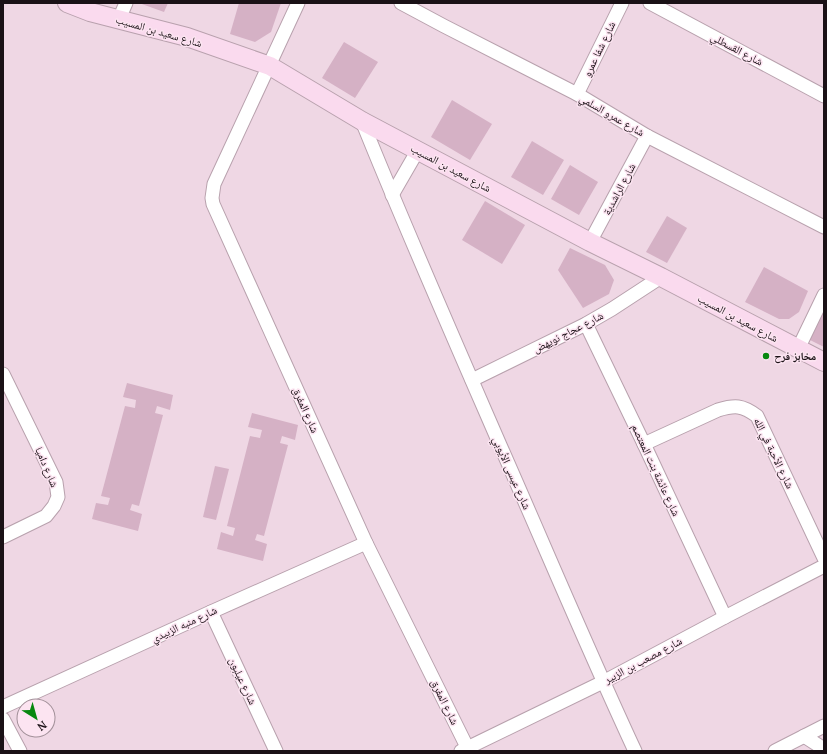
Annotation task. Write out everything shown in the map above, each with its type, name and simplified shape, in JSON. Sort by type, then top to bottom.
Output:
[{"type":"street","name":"شارع سعيد بن المسيب","points":[[68,3],[90,12],[122,11],[187,37],[270,66],[362,121],[590,242],[661,277],[824,362]]},
{"type":"street","name":"شارع المفرق","points":[[298,3],[214,184],[212,198],[366,542],[465,750]]},
{"type":"street","name":"شارع عمرو السلمي","points":[[401,3],[577,94],[647,136],[824,227]]},
{"type":"street","name":"شارع شفا عمرو","points":[[577,94],[622,3]]},
{"type":"street","name":"شارع القسطلي","points":[[650,3],[824,96]]},
{"type":"street","name":"شارع عيسى الأيوبي","points":[[362,121],[392,195],[472,380],[603,682],[635,751]]},
{"type":"street","name":"شارع الراشدية","points":[[590,242],[647,136]]},
{"type":"street","points":[[392,195],[418,150]]},
{"type":"street","name":"شارع عجاج نويهض","points":[[472,380],[586,324],[661,277]]},
{"type":"street","points":[[798,349],[824,295]]},
{"type":"street","name":"شارع عائشة بنت المعتصم","points":[[586,324],[725,617]]},
{"type":"street","name":"شارع داميا","points":[[3,374],[56,482],[58,497],[54,506],[46,516],[3,537]]},
{"type":"street","name":"شارع الأحبة في الله","points":[[644,444],[718,410],[730,406],[748,409],[757,416],[824,558]]},
{"type":"street","name":"شارع منبه الزبيدي","points":[[3,707],[366,542]]},
{"type":"street","name":"شارع مصعب بن الزبير","points":[[465,750],[603,682],[824,566]]},
{"type":"street","name":"شارع عيلبون","points":[[210,612],[276,751]]},
{"type":"street","points":[[3,719],[20,751]]},
{"type":"street","points":[[775,751],[824,726]]},
{"type":"street","points":[[804,736],[824,749]]},
{"type":"building","points":[[139,3],[168,3],[164,12]]},
{"type":"building","points":[[239,3],[281,3],[271,32],[255,42],[230,34]]},
{"type":"building","points":[[344,42],[378,62],[355,98],[322,78]]},
{"type":"building","points":[[452,100],[492,124],[470,160],[431,137]]},
{"type":"building","points":[[532,141],[564,160],[543,195],[511,177]]},
{"type":"building","points":[[570,165],[598,182],[579,215],[551,199]]},
{"type":"building","points":[[485,201],[525,225],[502,264],[462,240]]},
{"type":"building","points":[[667,216],[687,228],[667,263],[646,252]]},
{"type":"building","points":[[570,248],[605,265],[614,280],[609,294],[583,308],[558,270]]},
{"type":"building","points":[[764,267],[808,291],[799,312],[789,319],[779,319],[745,302]]},
{"type":"building","points":[[824,307],[824,347],[808,339]]},
{"type":"building","points":[[127,383],[173,395],[170,410],[157,406],[155,413],[163,415],[139,506],[132,504],[130,510],[142,514],[138,531],[92,519],[96,503],[108,505],[110,498],[101,496],[125,406],[135,408],[136,400],[123,397]]},
{"type":"building","points":[[252,413],[298,425],[295,440],[282,436],[280,443],[288,445],[264,536],[257,534],[255,540],[267,544],[263,561],[217,549],[221,532],[233,536],[235,528],[227,526],[250,436],[260,438],[262,430],[248,427]]},
{"type":"building","points":[[215,466],[229,469],[216,520],[203,517]]},
{"type":"place","name":"مخابز فرح","points":[[766,356]]}]
